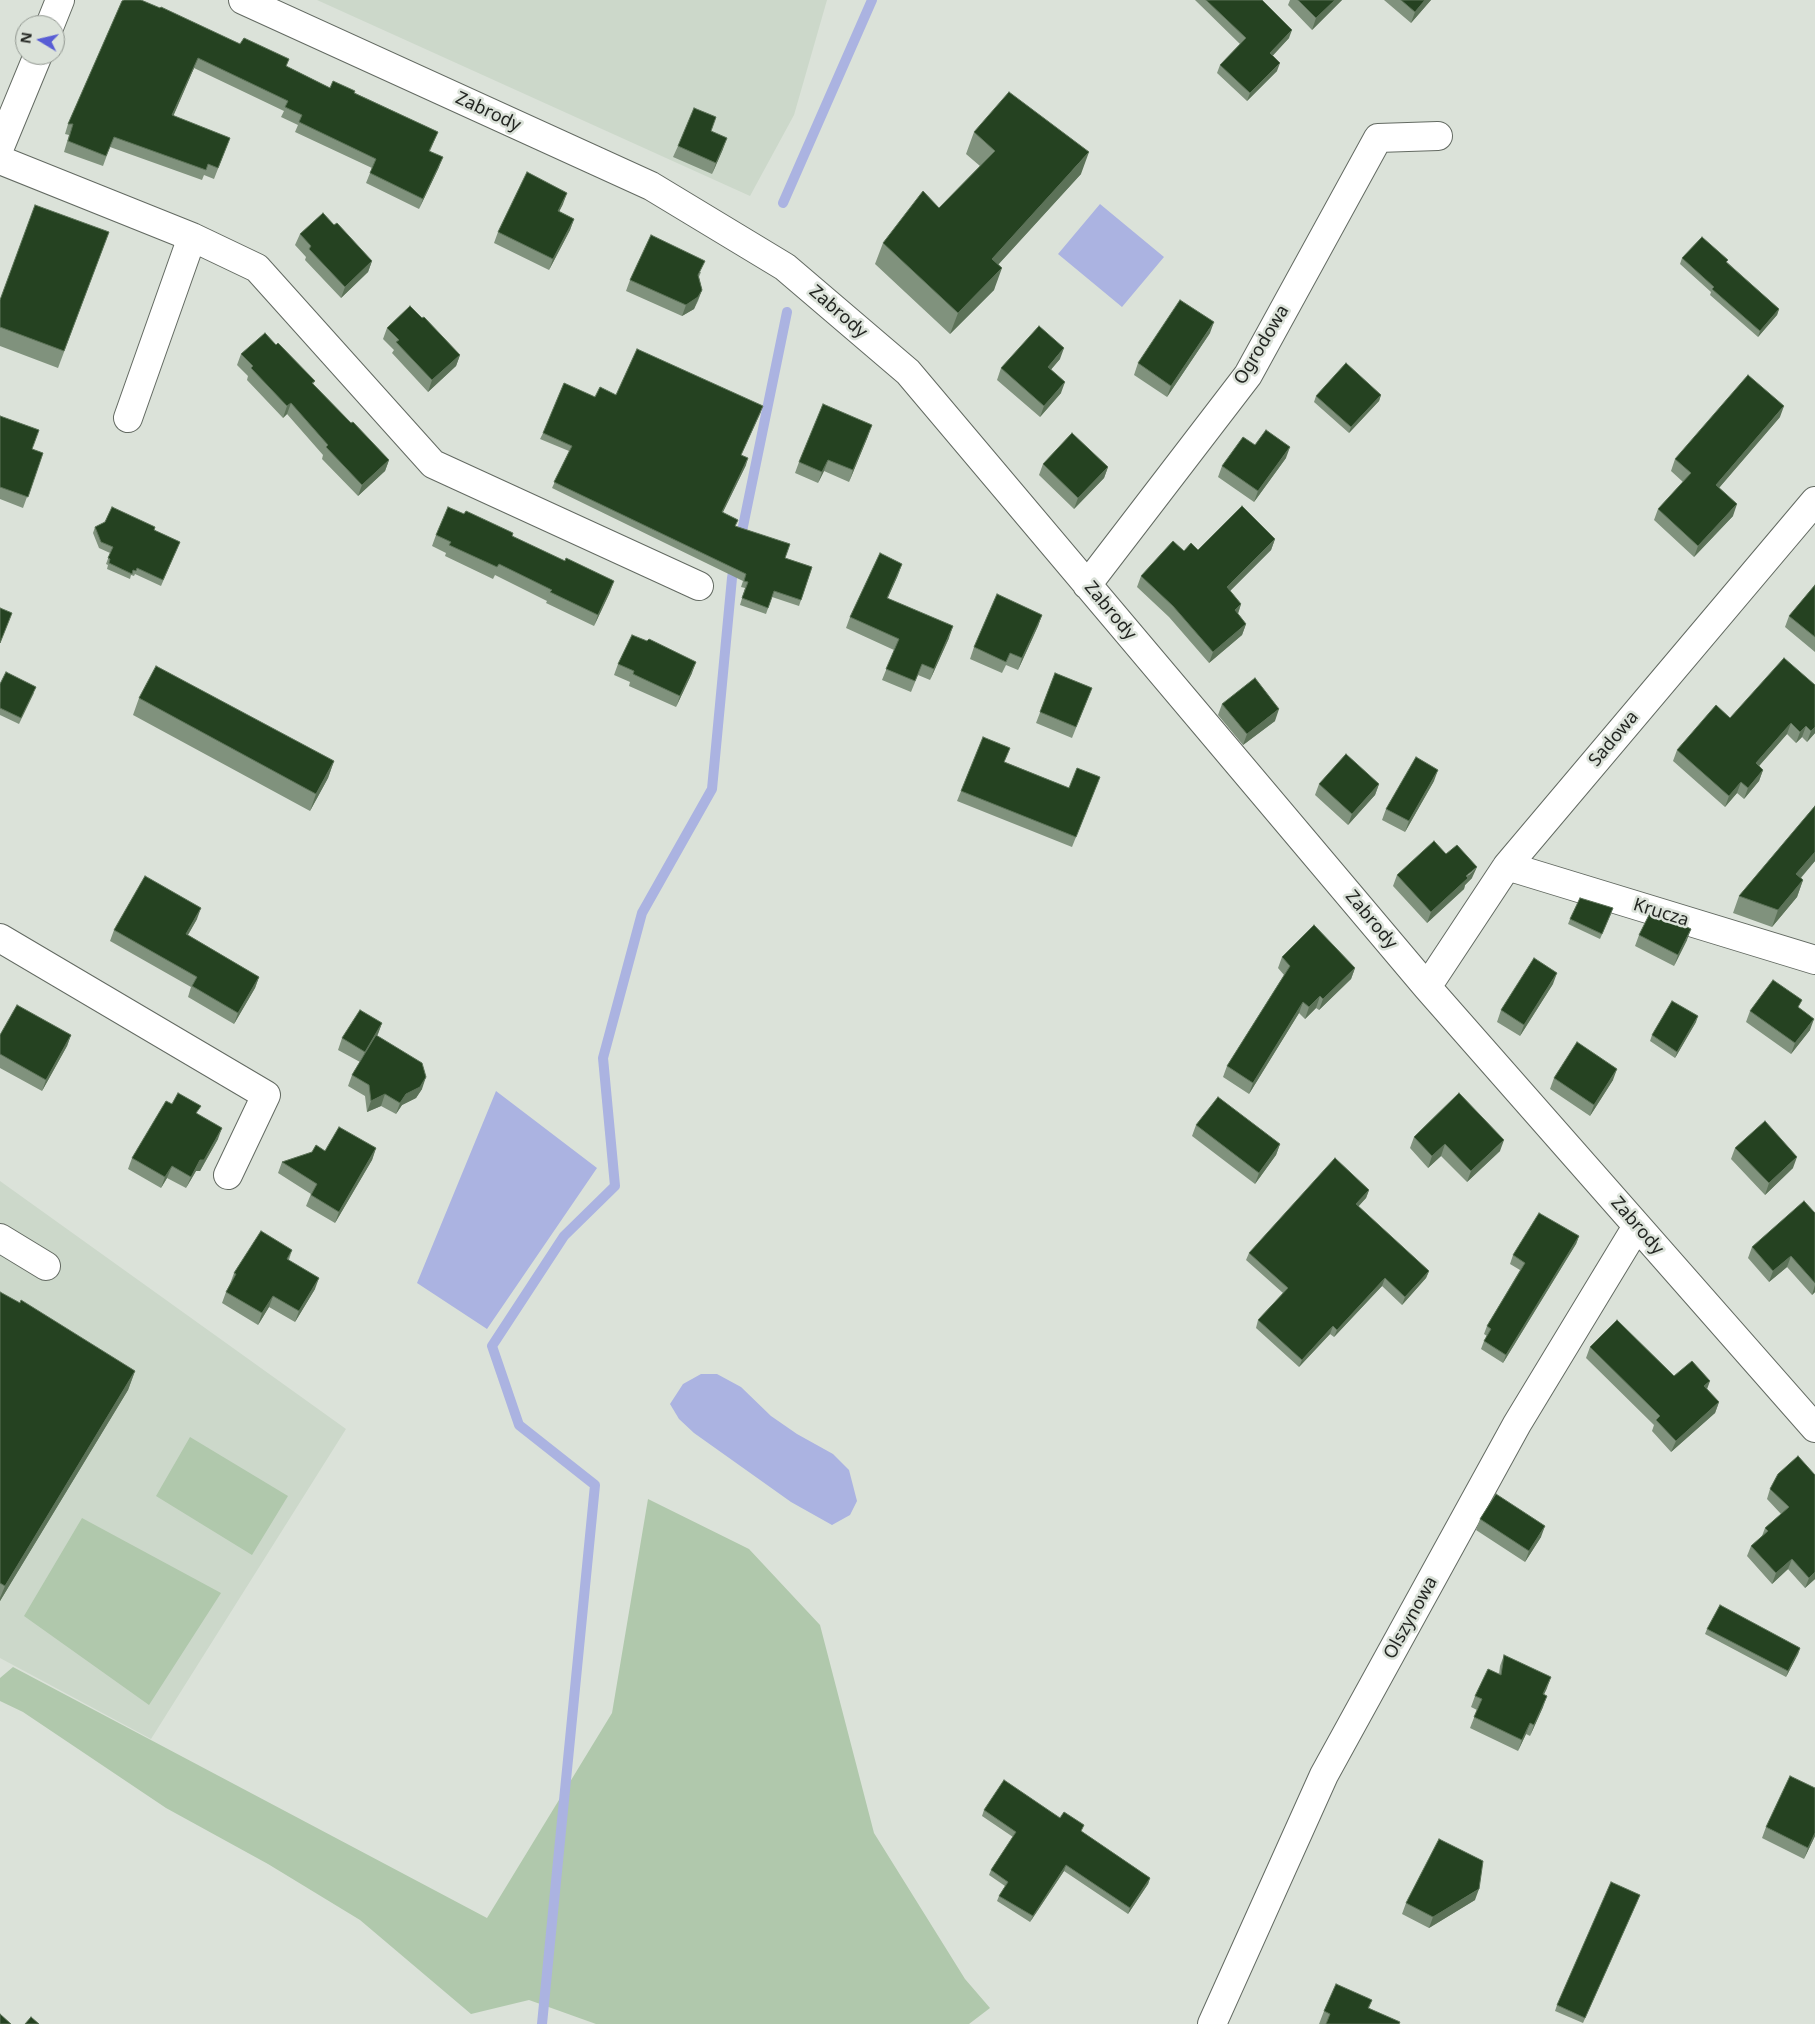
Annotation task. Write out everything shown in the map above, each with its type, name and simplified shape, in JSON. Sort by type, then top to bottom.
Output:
[{"type":"street","points":[[54,15],[60,0]]},
{"type":"street","name":"Zabrody","points":[[243,0],[651,186],[786,267],[908,372],[1428,987],[1815,1428]]},
{"type":"street","points":[[0,147],[34,65]]},
{"type":"street","name":"Ogrodowa","points":[[1087,585],[1248,375],[1378,138],[1438,136]]},
{"type":"street","points":[[0,160],[192,237],[257,268],[433,464],[699,586]]},
{"type":"street","points":[[128,418],[192,237]]},
{"type":"street","name":"Sadowa","points":[[1428,987],[1507,866],[1815,501]]},
{"type":"street","name":"Krucza","points":[[1507,866],[1815,960]]},
{"type":"street","points":[[0,938],[266,1095],[228,1175]]},
{"type":"street","name":"Olszynowa","points":[[1212,2024],[1324,1775],[1516,1424],[1631,1236],[1640,1229]]},
{"type":"street","points":[[0,1238],[46,1266]]},
{"type":"shaded area","points":[[317,0],[827,0],[794,115],[750,196]]},
{"type":"shaded area","points":[[0,1181],[346,1429],[151,1739],[0,1658]]},
{"type":"green space","points":[[190,1437],[288,1496],[252,1555],[156,1496]]},
{"type":"green space","points":[[648,1499],[749,1549],[820,1625],[874,1833],[965,1979],[990,2008],[969,2024],[596,2024],[529,2000],[471,2014],[360,1920],[268,1864],[166,1808],[23,1712],[0,1701],[0,1678],[13,1667],[487,1918],[612,1713]]},
{"type":"green space","points":[[82,1518],[221,1593],[149,1705],[24,1616]]},
{"type":"water","points":[[1100,204],[1164,257],[1122,307],[1058,254]]},
{"type":"water","points":[[496,1091],[597,1168],[487,1329],[417,1283]]},
{"type":"water","points":[[701,1374],[717,1374],[741,1387],[771,1416],[797,1434],[833,1454],[849,1470],[857,1501],[850,1515],[832,1525],[791,1502],[694,1433],[679,1419],[670,1404],[683,1384]]},
{"type":"building","points":[[124,0],[141,0],[161,7],[240,44],[244,38],[289,59],[286,66],[330,88],[333,81],[355,91],[354,93],[438,132],[429,151],[443,157],[423,199],[370,173],[376,159],[299,122],[302,115],[285,107],[288,101],[198,58],[172,115],[230,138],[218,168],[208,164],[206,170],[114,137],[106,156],[68,141],[73,124],[68,124]]},
{"type":"building","points":[[1206,0],[1262,0],[1292,30],[1270,53],[1280,63],[1250,93],[1220,65],[1246,38]]},
{"type":"building","points":[[1298,0],[1335,0],[1316,18]]},
{"type":"building","points":[[1401,0],[1425,0],[1415,12]]},
{"type":"building","points":[[1009,92],[1089,152],[992,259],[1002,268],[958,313],[883,243],[923,191],[939,208],[995,151],[974,132]]},
{"type":"building","points":[[694,108],[716,117],[711,131],[727,138],[716,163],[678,146]]},
{"type":"building","points":[[527,172],[567,193],[558,211],[574,219],[553,259],[498,232]]},
{"type":"building","points":[[35,205],[109,232],[64,351],[0,327],[0,300]]},
{"type":"building","points":[[323,213],[334,225],[337,223],[372,261],[345,287],[309,249],[311,246],[300,234]]},
{"type":"building","points":[[651,235],[705,261],[698,275],[702,290],[698,297],[686,305],[630,280]]},
{"type":"building","points":[[1702,237],[1728,260],[1726,262],[1779,309],[1760,331],[1712,289],[1714,287],[1682,258]]},
{"type":"building","points":[[1180,300],[1214,322],[1171,386],[1138,363]]},
{"type":"building","points":[[410,306],[422,318],[424,317],[460,355],[432,380],[396,342],[399,340],[387,328]]},
{"type":"building","points":[[1039,326],[1064,348],[1048,367],[1065,382],[1044,406],[1001,368]]},
{"type":"building","points":[[265,333],[276,345],[278,343],[315,381],[312,383],[389,460],[362,485],[326,447],[328,445],[291,403],[287,406],[251,368],[253,366],[241,354]]},
{"type":"building","points":[[637,349],[763,406],[741,455],[748,458],[722,512],[738,520],[735,526],[790,544],[785,558],[812,567],[801,600],[774,591],[768,608],[742,598],[748,582],[744,581],[746,574],[554,482],[572,446],[543,433],[564,383],[595,397],[600,387],[616,395]]},
{"type":"building","points":[[1346,363],[1381,395],[1351,427],[1316,396]]},
{"type":"building","points":[[1748,375],[1784,406],[1716,485],[1737,504],[1698,546],[1658,509],[1691,473],[1675,459]]},
{"type":"building","points":[[823,404],[872,425],[853,470],[828,460],[822,472],[799,462]]},
{"type":"building","points":[[0,416],[39,430],[32,449],[43,453],[28,497],[0,487]]},
{"type":"building","points":[[1266,430],[1290,447],[1258,491],[1222,466],[1243,437],[1255,445]]},
{"type":"building","points":[[1072,433],[1108,467],[1078,498],[1043,464]]},
{"type":"building","points":[[1242,506],[1275,539],[1227,587],[1241,604],[1235,610],[1246,624],[1213,652],[1173,606],[1141,576],[1173,541],[1184,551],[1191,543],[1198,550]]},
{"type":"building","points":[[112,507],[155,527],[154,530],[180,542],[163,580],[137,568],[136,571],[133,570],[132,574],[109,563],[110,559],[108,558],[113,547],[101,542],[95,527],[105,522]]},
{"type":"building","points":[[448,507],[464,514],[466,511],[513,533],[512,536],[565,561],[566,558],[614,581],[598,615],[550,592],[552,590],[499,564],[497,567],[449,545],[451,542],[436,535]]},
{"type":"building","points":[[880,553],[902,564],[887,598],[953,626],[934,669],[922,664],[915,681],[886,669],[899,639],[850,617]]},
{"type":"building","points":[[1815,585],[1815,637],[1789,616]]},
{"type":"building","points":[[997,594],[1042,615],[1022,658],[1010,653],[1006,662],[974,647]]},
{"type":"building","points":[[0,608],[12,613],[0,643]]},
{"type":"building","points":[[632,635],[647,641],[649,639],[696,662],[680,696],[633,674],[634,671],[618,664]]},
{"type":"building","points":[[1784,658],[1815,685],[1815,727],[1811,731],[1806,726],[1800,732],[1791,723],[1756,763],[1763,770],[1748,788],[1741,782],[1729,796],[1677,750],[1716,705],[1730,718]]},
{"type":"building","points":[[156,666],[334,761],[316,794],[139,698]]},
{"type":"building","points":[[6,672],[36,687],[21,718],[0,708],[0,684]]},
{"type":"building","points":[[1055,673],[1092,688],[1076,727],[1040,712]]},
{"type":"building","points":[[1255,678],[1279,709],[1247,734],[1222,704]]},
{"type":"building","points":[[983,737],[1010,748],[1004,762],[1069,788],[1077,768],[1100,777],[1076,837],[961,791]]},
{"type":"building","points":[[1346,754],[1379,784],[1352,814],[1319,784]]},
{"type":"building","points":[[1416,757],[1438,770],[1409,821],[1386,809]]},
{"type":"building","points":[[1815,806],[1815,852],[1796,874],[1803,880],[1778,910],[1739,896]]},
{"type":"building","points":[[1434,841],[1446,854],[1457,845],[1477,867],[1466,876],[1468,878],[1431,912],[1397,875]]},
{"type":"building","points":[[145,876],[201,908],[186,934],[259,977],[238,1013],[192,986],[197,977],[114,930]]},
{"type":"building","points":[[1580,898],[1613,908],[1602,934],[1570,919]]},
{"type":"building","points":[[1650,913],[1691,929],[1678,955],[1639,935]]},
{"type":"building","points":[[1314,925],[1355,968],[1323,999],[1320,996],[1309,1007],[1303,1002],[1253,1083],[1227,1066],[1290,966],[1282,957]]},
{"type":"building","points":[[1534,958],[1557,973],[1524,1025],[1501,1010]]},
{"type":"building","points":[[1773,980],[1802,1000],[1798,1007],[1814,1019],[1795,1043],[1750,1011]]},
{"type":"building","points":[[1672,1001],[1698,1016],[1677,1052],[1652,1035]]},
{"type":"building","points":[[17,1005],[71,1035],[46,1080],[0,1054],[0,1035]]},
{"type":"building","points":[[360,1010],[382,1023],[365,1052],[342,1038]]},
{"type":"building","points":[[376,1035],[422,1063],[426,1077],[420,1087],[406,1094],[400,1103],[385,1094],[371,1101],[369,1085],[352,1075]]},
{"type":"building","points":[[1577,1042],[1617,1069],[1594,1105],[1554,1078]]},
{"type":"building","points":[[178,1093],[201,1106],[196,1113],[222,1128],[204,1160],[200,1160],[191,1177],[172,1166],[165,1177],[132,1158],[166,1101],[172,1104]]},
{"type":"building","points":[[1459,1093],[1504,1140],[1471,1171],[1445,1144],[1432,1156],[1414,1137]]},
{"type":"building","points":[[1218,1097],[1280,1144],[1259,1173],[1196,1125]]},
{"type":"building","points":[[1765,1121],[1797,1157],[1769,1183],[1735,1148]]},
{"type":"building","points":[[339,1127],[376,1148],[339,1212],[311,1195],[317,1184],[282,1162],[312,1152],[316,1145],[325,1151]]},
{"type":"building","points":[[1335,1158],[1369,1190],[1356,1204],[1429,1271],[1405,1297],[1385,1278],[1337,1330],[1333,1326],[1302,1360],[1258,1320],[1288,1288],[1249,1253]]},
{"type":"building","points":[[1804,1201],[1815,1213],[1815,1283],[1791,1256],[1773,1271],[1752,1247]]},
{"type":"building","points":[[1539,1213],[1579,1236],[1506,1355],[1484,1341],[1491,1329],[1487,1326],[1525,1263],[1513,1255]]},
{"type":"building","points":[[261,1231],[292,1250],[287,1259],[319,1278],[299,1311],[273,1296],[262,1313],[226,1292],[236,1274],[234,1273]]},
{"type":"building","points":[[0,1292],[20,1303],[21,1300],[135,1371],[5,1586],[0,1583]]},
{"type":"building","points":[[1617,1320],[1674,1376],[1692,1361],[1710,1381],[1704,1386],[1719,1402],[1676,1441],[1656,1420],[1660,1416],[1590,1347]]},
{"type":"building","points":[[1798,1456],[1815,1475],[1815,1572],[1809,1578],[1792,1559],[1776,1573],[1751,1546],[1768,1531],[1765,1528],[1789,1507],[1770,1489],[1778,1474]]},
{"type":"building","points":[[1496,1494],[1545,1526],[1529,1551],[1480,1519]]},
{"type":"building","points":[[1720,1605],[1800,1648],[1788,1671],[1707,1629]]},
{"type":"building","points":[[1504,1655],[1551,1677],[1543,1694],[1547,1696],[1534,1725],[1530,1723],[1522,1740],[1474,1717],[1482,1699],[1475,1696],[1488,1669],[1501,1675]]},
{"type":"building","points":[[1790,1776],[1815,1788],[1815,1833],[1808,1848],[1766,1827]]},
{"type":"building","points":[[1004,1780],[1060,1818],[1064,1812],[1084,1825],[1081,1831],[1150,1878],[1130,1908],[1066,1865],[1033,1916],[999,1896],[1008,1882],[991,1870],[1016,1832],[984,1810]]},
{"type":"building","points":[[1439,1839],[1483,1861],[1479,1889],[1433,1917],[1406,1903]]},
{"type":"building","points":[[1611,1882],[1640,1895],[1585,2018],[1557,2005]]},
{"type":"building","points":[[1336,1984],[1372,2000],[1368,2008],[1400,2022],[1399,2024],[1326,2024],[1330,2014],[1324,2011]]},
{"type":"building","points":[[0,2014],[11,2024],[0,2024]]},
{"type":"building","points":[[31,2017],[39,2024],[25,2024]]},
{"type":"waterway","points":[[783,203],[872,0]]},
{"type":"waterway","points":[[740,541],[787,312]]},
{"type":"waterway","points":[[542,2024],[595,1485],[519,1425],[492,1346],[564,1236],[615,1186],[603,1058],[642,913],[712,789],[735,562]]}]
